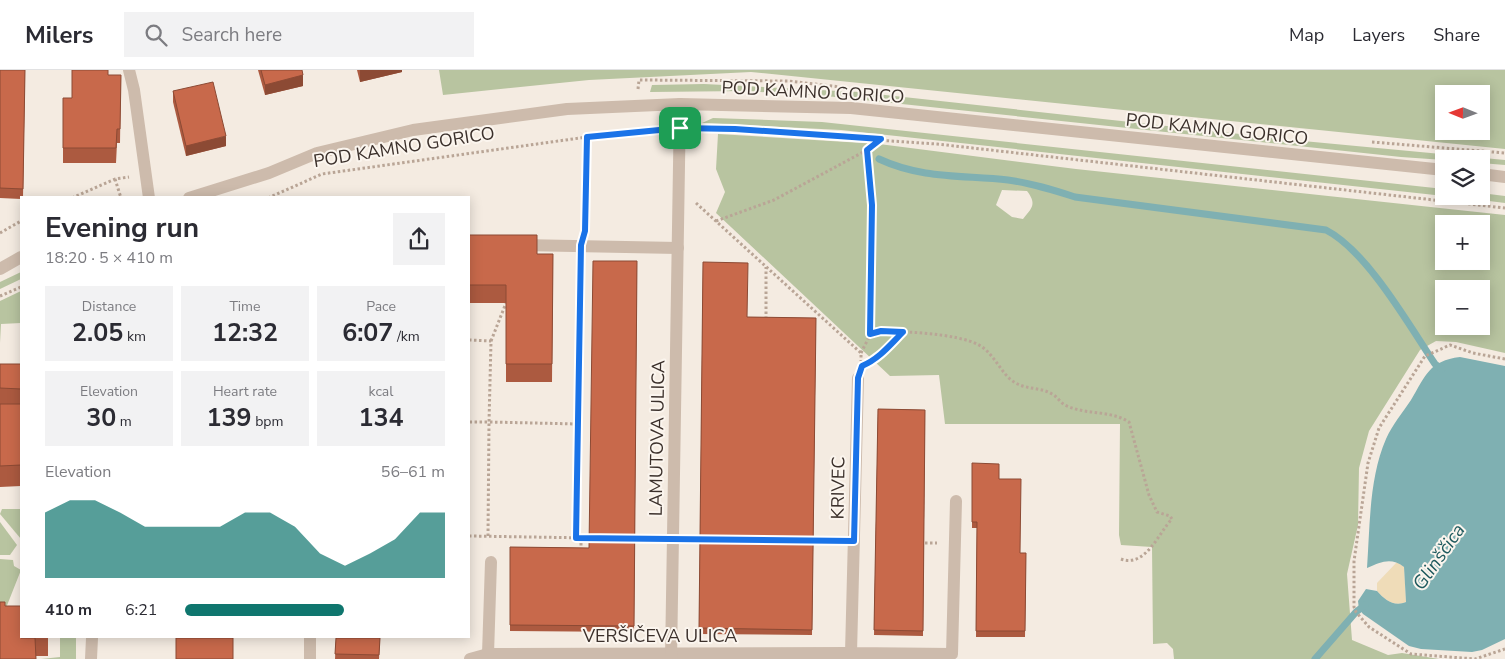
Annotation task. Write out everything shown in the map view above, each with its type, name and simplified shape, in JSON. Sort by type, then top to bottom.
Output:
[{"type":"street","points":[[129,70],[134,90],[149,196]]},
{"type":"street","name":"LAMUTOVA ULICA","points":[[671,656],[680,104]]},
{"type":"street","name":"POD KAMNO GORICO","points":[[195,196],[269,173],[317,153],[413,130],[567,110],[680,104],[851,108],[1435,169]]},
{"type":"street","points":[[1490,175],[1505,177]]},
{"type":"street","points":[[505,245],[678,248]]},
{"type":"street","points":[[0,268],[20,258]]},
{"type":"street","name":"KRIVEC","points":[[851,656],[858,378]]},
{"type":"street","points":[[955,544],[956,501]]},
{"type":"street","name":"VERŠIČEVA ULICA","points":[[470,659],[488,654],[851,656],[952,654],[955,544]]},
{"type":"street","points":[[488,654],[491,562]]},
{"type":"street","points":[[91,659],[92,638]]},
{"type":"street","points":[[310,638],[310,659]]},
{"type":"path","name":"POD KAMNO GORICO","points":[[272,196],[322,174],[587,137],[680,128],[735,129],[881,139],[1505,208]]},
{"type":"path","points":[[576,538],[581,245],[585,231],[587,137]]},
{"type":"path","points":[[716,221],[774,200],[867,150],[881,139]]},
{"type":"path","points":[[867,150],[872,205],[870,334],[861,353],[862,366],[872,362],[903,332]]},
{"type":"path","points":[[77,196],[115,179],[130,177]]},
{"type":"path","points":[[115,179],[120,196]]},
{"type":"path","points":[[679,187],[861,353]]},
{"type":"path","points":[[0,233],[20,222]]},
{"type":"path","points":[[766,267],[766,326]]},
{"type":"path","points":[[0,296],[20,286]]},
{"type":"path","points":[[488,536],[491,341],[506,303]]},
{"type":"path","points":[[870,334],[881,331],[933,335],[979,345],[1009,378],[1022,387],[1052,394],[1065,406],[1118,415],[1129,422],[1149,495],[1157,512],[1170,516],[1172,519],[1164,526],[1156,544],[1136,558],[1126,561],[1121,559]]},
{"type":"path","points":[[470,340],[491,341]]},
{"type":"path","points":[[1505,359],[1472,353],[1450,346],[1425,356],[1414,371],[1379,428],[1368,464],[1352,579],[1356,612],[1369,627],[1411,654],[1475,658],[1505,649]]},
{"type":"path","points":[[470,422],[578,424]]},
{"type":"path","points":[[470,536],[600,538]]},
{"type":"path","points":[[581,538],[582,557]]},
{"type":"path","points":[[627,538],[673,539]]},
{"type":"path","points":[[809,541],[854,541]]},
{"type":"path","points":[[918,543],[955,544]]},
{"type":"green space","points":[[439,70],[1505,70],[1505,149],[751,72],[589,80],[443,95]]},
{"type":"green space","points":[[704,84],[858,92],[1303,141],[1435,153],[1435,159],[826,96],[746,91],[650,92],[652,85]]},
{"type":"green space","points":[[713,118],[822,122],[1435,188],[1435,195],[841,130],[702,123]]},
{"type":"green space","points":[[718,134],[879,144],[1076,169],[1505,215],[1505,353],[1456,342],[1436,341],[1420,350],[1369,431],[1359,468],[1358,525],[1347,574],[1352,640],[1388,655],[1402,653],[1439,659],[1174,659],[1173,649],[1167,643],[1153,644],[1152,547],[1121,545],[1119,535],[1120,424],[945,424],[939,375],[890,376],[716,213],[725,192],[716,169]],"holes":[[[1002,190],[1027,191],[1033,203],[1023,219],[1012,217],[996,205]]]},
{"type":"green space","points":[[1490,159],[1505,160],[1505,165],[1490,164]]},
{"type":"green space","points":[[1490,194],[1505,196],[1505,203],[1490,201]]},
{"type":"green space","points":[[20,272],[20,279],[0,289],[0,282]]},
{"type":"green space","points":[[20,291],[20,323],[1,324],[0,343],[0,301]]},
{"type":"green space","points":[[2,509],[20,509],[20,538],[0,514]]},
{"type":"green space","points":[[0,522],[17,545],[10,555],[0,555]]},
{"type":"green space","points":[[0,559],[13,560],[14,566],[20,569],[20,573],[6,608],[0,607]]},
{"type":"green space","points":[[60,638],[76,638],[76,659],[41,659],[60,657]]},
{"type":"sand","points":[[1397,562],[1404,567],[1406,602],[1398,604],[1387,600],[1377,591],[1377,583]]},
{"type":"water","points":[[1460,357],[1505,366],[1505,639],[1482,650],[1472,652],[1421,649],[1409,646],[1363,614],[1359,609],[1358,601],[1366,589],[1377,591],[1387,600],[1394,603],[1406,602],[1404,567],[1390,561],[1381,562],[1367,568],[1371,502],[1376,470],[1388,434],[1425,376],[1441,362]]},
{"type":"building","points":[[0,70],[25,70],[23,189],[0,188]]},
{"type":"building","points":[[72,70],[108,70],[108,75],[121,75],[120,129],[117,129],[116,148],[63,148],[63,98],[72,98]]},
{"type":"building","points":[[261,70],[302,70],[303,75],[265,85]]},
{"type":"building","points":[[213,82],[226,136],[186,146],[173,91]]},
{"type":"building","points":[[470,235],[537,235],[537,254],[553,254],[552,364],[506,364],[506,285],[470,285]]},
{"type":"building","points":[[593,261],[637,261],[634,626],[510,625],[510,547],[589,548]]},
{"type":"building","points":[[703,262],[748,263],[747,317],[816,318],[812,630],[699,628]]},
{"type":"building","points":[[0,364],[20,364],[20,389],[0,388]]},
{"type":"building","points":[[0,404],[20,404],[20,465],[0,466]]},
{"type":"building","points":[[878,409],[925,410],[923,631],[874,630]]},
{"type":"building","points":[[972,463],[999,464],[999,479],[1021,479],[1020,553],[1026,553],[1025,631],[976,631],[977,522],[972,522]]},
{"type":"building","points":[[0,602],[5,602],[5,606],[20,606],[20,638],[35,638],[36,659],[0,659]]},
{"type":"building","points":[[176,638],[233,638],[233,659],[176,659]]},
{"type":"building","points":[[336,638],[380,638],[379,655],[335,654]]},
{"type":"waterway","points":[[879,159],[911,170],[942,175],[1017,181],[1075,197],[1326,230],[1357,254],[1372,271],[1435,364],[1442,369]]},
{"type":"waterway","name":"Glinščica","points":[[1315,659],[1356,612],[1365,605]]},
{"type":"route","points":[[680,128],[735,129],[881,139],[867,150],[872,205],[870,334],[881,331],[903,332],[882,354],[872,362],[862,366],[858,378],[854,541],[576,538],[581,245],[585,231],[587,137],[680,128]]}]
